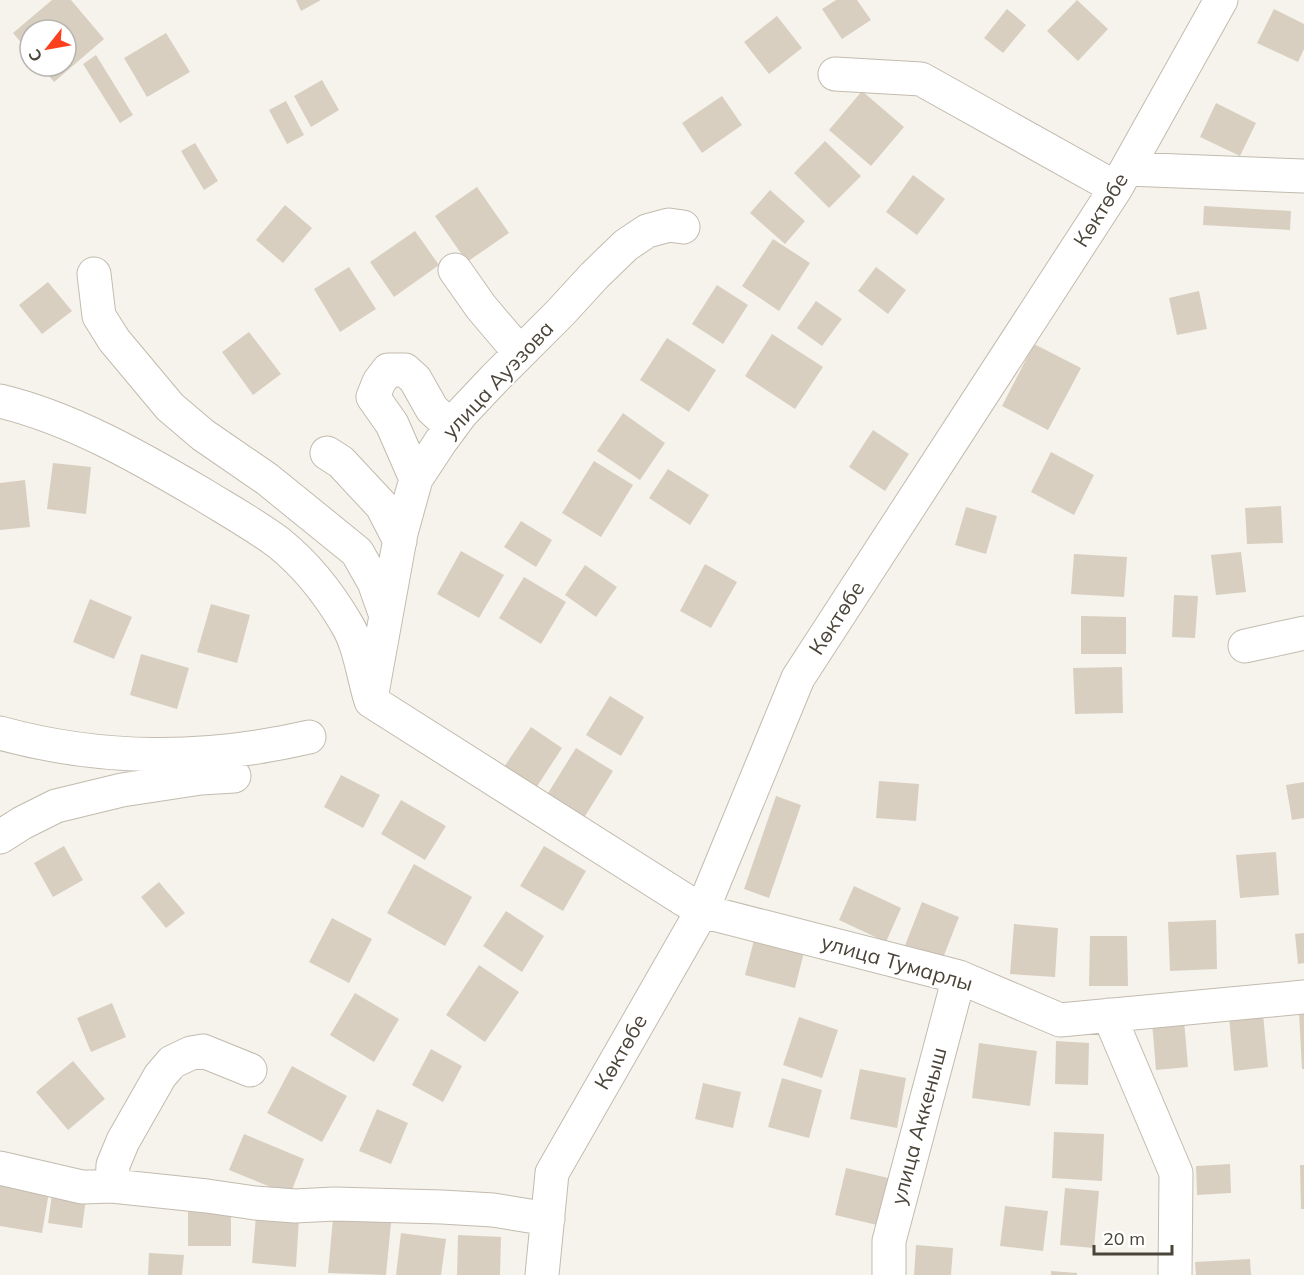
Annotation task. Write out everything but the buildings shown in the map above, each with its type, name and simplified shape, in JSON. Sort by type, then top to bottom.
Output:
[{"type":"street","name":"Көктөбе","points":[[542,1275],[552,1173],[702,911],[798,678],[1121,178],[1221,0]]},
{"type":"street","points":[[835,74],[921,79],[1121,178],[1304,176]]},
{"type":"street","name":"улица Ауэзова","points":[[371,701],[400,541],[416,479],[461,414],[626,245],[647,231],[669,225],[683,227]]},
{"type":"street","points":[[455,270],[481,307],[520,353]]},
{"type":"street","points":[[94,274],[99,316],[114,340],[170,407],[203,435],[267,479],[357,552],[374,582],[386,616]]},
{"type":"street","points":[[416,479],[392,424],[374,397],[379,382],[388,370],[405,370],[415,379],[432,409],[451,427]]},
{"type":"street","points":[[0,401],[60,421],[122,449],[227,509],[279,544],[307,571],[333,602],[348,625],[371,701]]},
{"type":"street","points":[[327,453],[358,479],[382,506],[400,541]]},
{"type":"street","points":[[1245,646],[1304,633]]},
{"type":"street","name":"улица Тумарлы","points":[[371,701],[702,911],[958,977],[1060,1020],[1304,997]]},
{"type":"street","points":[[0,733],[54,746],[109,754],[134,755],[179,755],[269,747],[309,737]]},
{"type":"street","points":[[0,837],[56,806],[122,790],[201,778],[234,777]]},
{"type":"street","name":"улица Аккеныш","points":[[889,1275],[889,1241],[958,977]]},
{"type":"street","points":[[1109,1015],[1176,1173],[1175,1275]]},
{"type":"street","points":[[112,1186],[113,1165],[123,1141],[160,1076],[172,1062],[191,1053],[203,1051],[250,1070]]},
{"type":"street","points":[[0,1168],[82,1187],[112,1186],[295,1206],[345,1204],[442,1206],[493,1210],[548,1219]]}]
